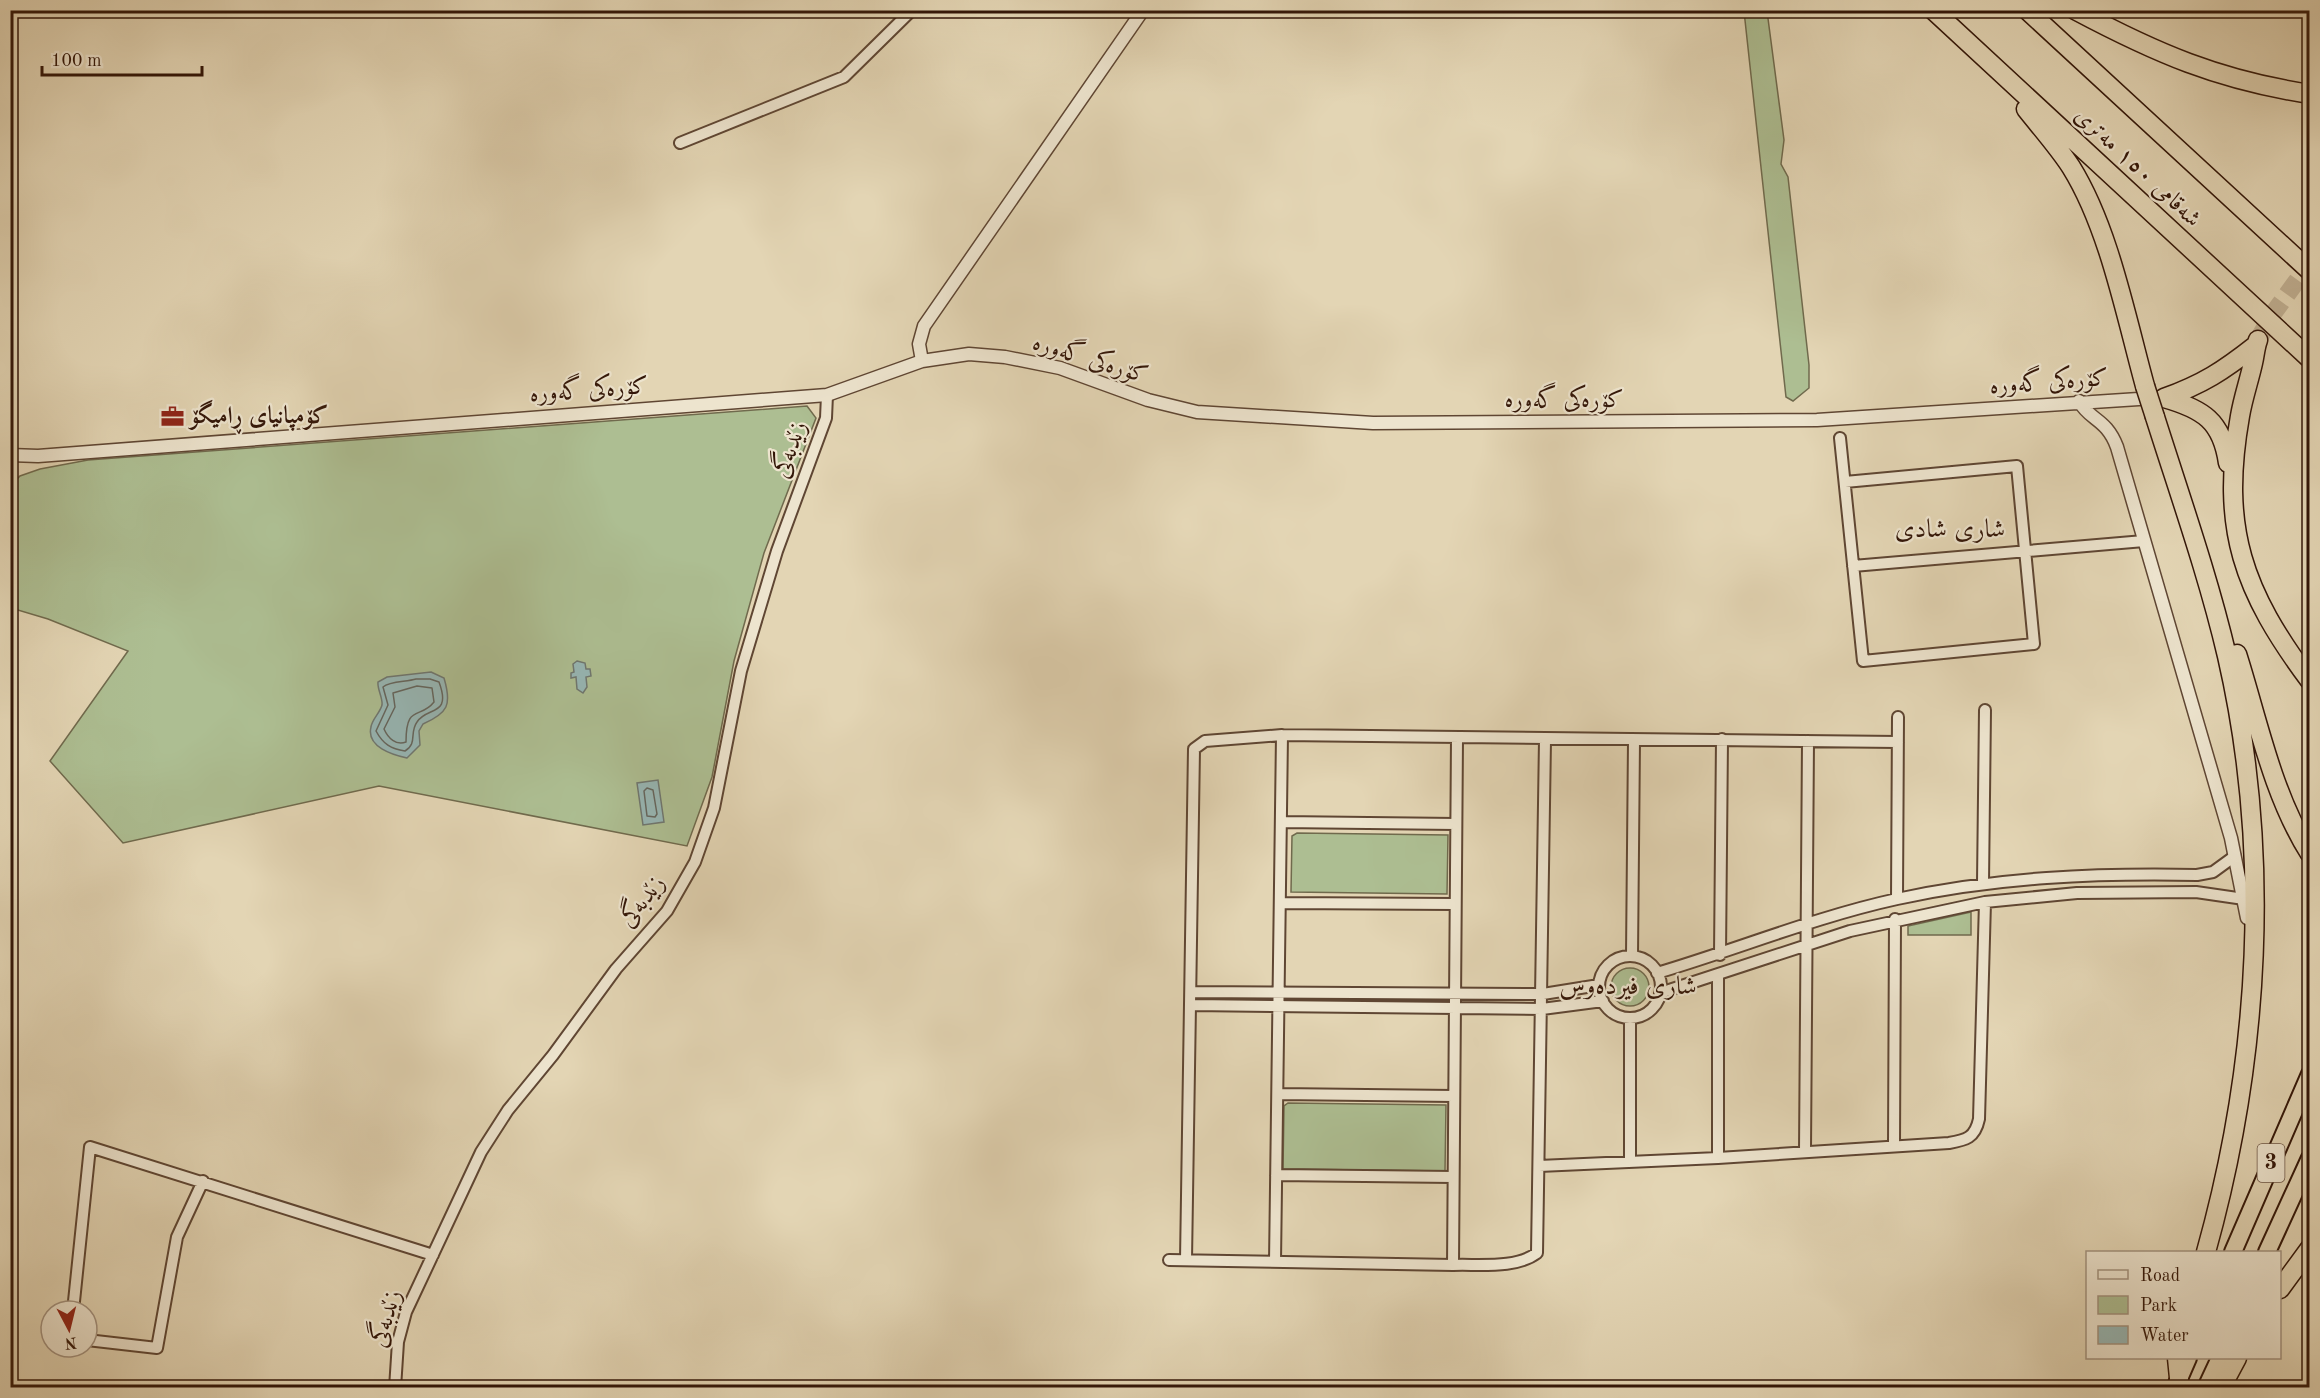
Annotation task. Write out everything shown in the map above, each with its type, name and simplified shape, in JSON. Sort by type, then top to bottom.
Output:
[{"type":"highway","name":"شەقامی ١٥٠ مەتری","points":[[1933,10],[2310,359]]},
{"type":"highway","name":"شەقامی ١٥٠ مەتری","points":[[2026,10],[2310,271]]},
{"type":"highway","points":[[2074,10],[2175,60],[2246,81],[2310,94]]},
{"type":"highway","points":[[1989,63],[2071,166],[2101,233],[2145,386],[2209,586],[2227,656],[2247,768],[2254,844],[2256,913],[2241,1088],[2206,1251]]},
{"type":"highway","points":[[2164,398],[2199,385],[2257,343],[2243,400],[2231,482]]},
{"type":"highway","points":[[2164,398],[2194,408],[2214,423],[2222,435],[2231,482],[2238,541],[2246,574],[2265,615],[2310,681]]},
{"type":"highway","points":[[2209,586],[2236,653],[2279,790],[2292,823],[2310,854]]},
{"type":"highway","name":"3","points":[[2233,1251],[2310,1074]]},
{"type":"highway","name":"3","points":[[2267,1251],[2310,1158]]},
{"type":"highway","points":[[2281,1288],[2310,1248]]},
{"type":"highway","points":[[2176,1359],[2177,1383]]},
{"type":"highway","points":[[2177,1383],[2188,1359]]},
{"type":"highway","points":[[2206,1388],[2220,1359]]},
{"type":"highway","points":[[2221,1388],[2236,1359]]},
{"type":"street","points":[[680,142],[844,77],[912,10]]},
{"type":"street","points":[[922,361],[919,344],[924,326],[1143,10]]},
{"type":"street","name":"کۆرەکی گەورە","points":[[10,454],[38,456],[620,409],[827,395],[922,361],[969,354],[1005,357],[1060,368],[1148,400],[1197,411],[1373,423],[1817,420],[2079,401],[2164,398]]},
{"type":"street","name":"زێدبەگی","points":[[395,1388],[396,1357],[401,1326],[473,1167],[498,1124],[553,1055],[616,969],[667,911],[695,862],[714,808],[741,671],[777,551],[826,418],[827,395]]},
{"type":"street","points":[[2079,401],[2112,434],[2235,856],[2244,899],[2252,961]]},
{"type":"street","points":[[1840,438],[1863,661],[2034,644],[2017,466],[1845,482]]},
{"type":"street","points":[[1853,566],[2145,541]]},
{"type":"street","points":[[1983,883],[1985,710]]},
{"type":"street","points":[[1897,899],[1898,717]]},
{"type":"street","points":[[1186,1260],[1192,1005],[1194,749],[1205,741],[1282,735],[1545,740],[1722,739],[1898,742]]},
{"type":"street","points":[[1275,1262],[1282,735]]},
{"type":"street","points":[[1453,1265],[1457,739]]},
{"type":"street","points":[[1720,955],[1722,739]]},
{"type":"street","points":[[1169,1260],[1453,1265],[1519,1261],[1528,1259],[1537,1252],[1543,994],[1545,740]]},
{"type":"street","points":[[1632,956],[1634,741]]},
{"type":"street","points":[[1805,1151],[1808,741]]},
{"type":"street","points":[[1281,822],[1455,824]]},
{"type":"street","points":[[1657,973],[1720,955],[1808,923],[1897,899],[1983,883],[2064,876],[2198,875],[2212,872],[2235,856]]},
{"type":"street","points":[[1660,993],[1806,945],[1895,919],[1985,902],[2088,893],[2196,892],[2244,899]]},
{"type":"street","points":[[1539,1166],[1718,1158],[1893,1146],[1962,1140],[1972,1136],[1977,1129],[1985,902]]},
{"type":"street","points":[[1281,903],[1455,904]]},
{"type":"street","points":[[1893,1146],[1895,919]]},
{"type":"street","points":[[1632,956],[1648,962],[1657,973],[1660,993],[1655,1005],[1648,1012],[1630,1018],[1610,1011],[1603,1001],[1599,985],[1603,973],[1609,964],[1618,959],[1632,956]]},
{"type":"street","points":[[1718,975],[1718,1158]]},
{"type":"street","points":[[1191,992],[1543,994],[1599,985]]},
{"type":"street","points":[[1192,1005],[1542,1009],[1603,1001]]},
{"type":"street","points":[[1630,1018],[1630,1162]]},
{"type":"street","points":[[1278,1094],[1454,1096]]},
{"type":"street","points":[[75,1299],[90,1147],[434,1256]]},
{"type":"street","points":[[1276,1175],[1453,1177]]},
{"type":"street","points":[[99,1341],[157,1348],[177,1237],[203,1181]]},
{"type":"green space","points":[[1744,11],[1767,11],[1784,140],[1781,164],[1788,177],[1809,365],[1809,388],[1793,401],[1786,397]]},
{"type":"green space","points":[[807,406],[816,418],[764,553],[734,661],[712,777],[687,846],[379,786],[123,843],[50,761],[128,651],[48,619],[11,608],[10,486],[20,476],[40,469],[88,460]]},
{"type":"green space","points":[[1297,833],[1448,835],[1447,894],[1291,892],[1292,836]]},
{"type":"green space","points":[[1971,912],[1971,935],[1908,935],[1908,926]]},
{"type":"green space","points":[[1630,968],[1644,973],[1649,987],[1644,1001],[1630,1006],[1616,1001],[1611,987],[1616,973]]},
{"type":"green space","points":[[1288,1103],[1446,1105],[1445,1171],[1283,1169],[1284,1106]]},
{"type":"water","points":[[577,661],[585,663],[586,669],[590,669],[591,676],[586,677],[587,687],[583,693],[577,689],[576,677],[571,678],[571,673],[574,672],[573,664]]},
{"type":"water","points":[[431,672],[444,678],[448,695],[443,712],[423,724],[419,731],[420,745],[407,758],[382,749],[373,740],[371,734],[372,724],[382,705],[378,682],[387,677]]},
{"type":"water","points":[[658,780],[664,822],[643,825],[637,783]]},
{"type":"tunnel","points":[[2258,340],[2272,315],[2310,263]]},
{"type":"place","name":"کۆمپانیای ڕامیگۆ","points":[[172,417]]},
{"type":"district","name":"شاری شادی","points":[[1950,530]]},
{"type":"district","name":"شاری فیردەوس","points":[[1628,987]]}]
